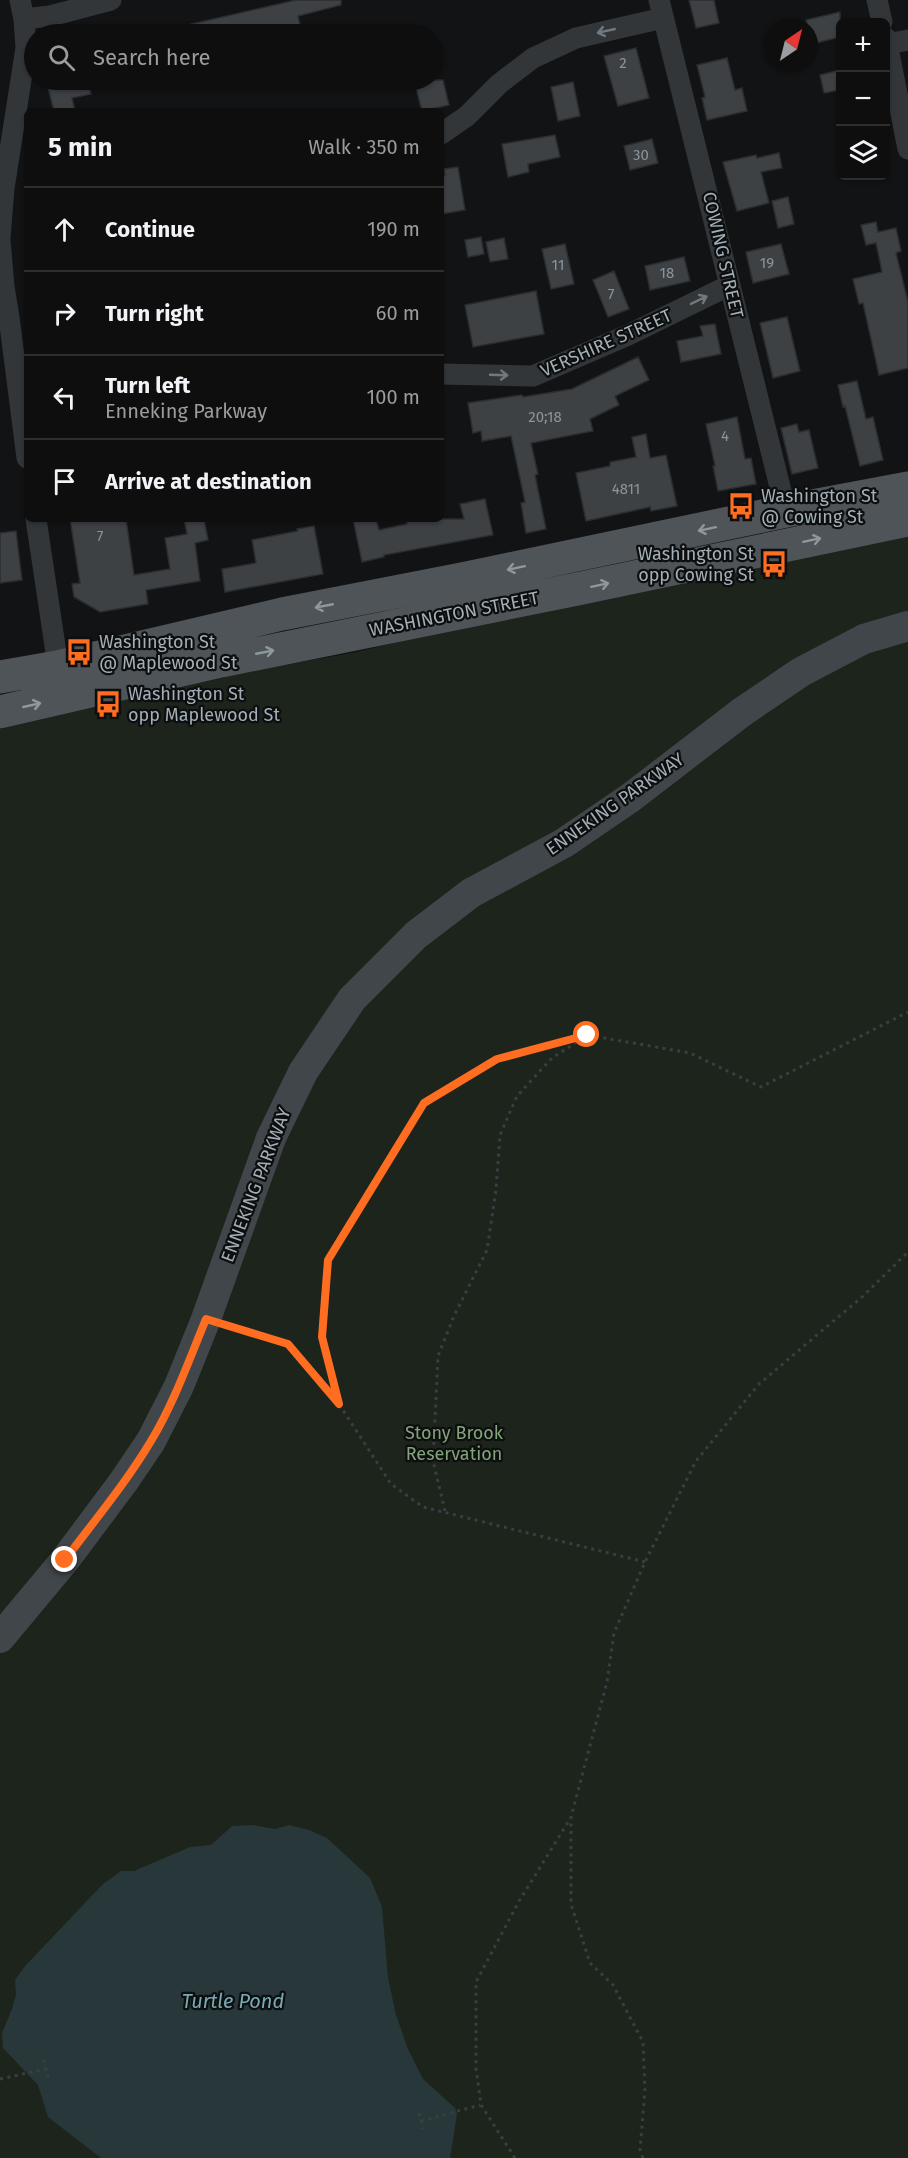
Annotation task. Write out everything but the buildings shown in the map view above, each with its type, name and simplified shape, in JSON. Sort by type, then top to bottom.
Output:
[{"type":"main road","name":"WASHINGTON STREET","points":[[0,712],[61,682],[282,614],[908,488]]},
{"type":"main road","name":"WASHINGTON STREET","points":[[0,677],[61,682],[221,661],[908,520]]},
{"type":"main road","name":"ENNEKING PARKWAY","points":[[0,1638],[65,1560],[151,1441],[179,1386],[206,1319],[271,1138],[303,1072],[351,999],[416,935],[471,893],[564,843],[630,798],[742,712],[801,672],[864,639],[908,626]]},
{"type":"street","points":[[24,28],[22,9],[50,16],[111,0]]},
{"type":"street","points":[[877,0],[881,18]]},
{"type":"street","points":[[444,132],[467,116],[499,84],[533,58],[576,38],[661,9]]},
{"type":"street","name":"COWING STREET","points":[[661,9],[711,202],[729,285],[786,511]]},
{"type":"street","points":[[890,41],[908,40]]},
{"type":"street","points":[[24,61],[4,188],[0,239],[4,287],[24,434]]},
{"type":"street","points":[[890,61],[908,149]]},
{"type":"street","name":"VERSHIRE STREET","points":[[444,374],[533,376],[628,335],[729,285]]},
{"type":"street","points":[[36,522],[61,682]]},
{"type":"path","points":[[339,1404],[322,1337],[328,1260],[424,1103],[497,1059],[587,1035],[690,1053],[761,1087],[908,1012]]},
{"type":"path","points":[[445,1511],[433,1461],[438,1356],[454,1316],[487,1250],[496,1190],[500,1135],[517,1096],[552,1058],[587,1035]]},
{"type":"path","points":[[643,2158],[640,2150],[645,2090],[643,2042],[614,1985],[590,1963],[571,1904],[571,1817],[607,1682],[614,1633],[645,1562],[696,1461],[759,1384],[862,1297],[908,1252]]},
{"type":"path","points":[[206,1319],[288,1344],[339,1404],[391,1484],[423,1507],[645,1562]]},
{"type":"path","points":[[515,2158],[481,2105],[476,2068],[476,1982],[519,1903],[571,1817]]},
{"type":"path","points":[[44,2060],[48,2078]]},
{"type":"path","points":[[0,2079],[46,2069]]},
{"type":"path","points":[[421,2121],[481,2105]]},
{"type":"path","points":[[419,2113],[423,2129]]},
{"type":"green space","name":"Stony Brook Reservation","points":[[908,536],[908,2158],[0,2158],[0,729],[256,670],[357,652],[543,606]]},
{"type":"water","name":"Turtle Pond","points":[[253,1825],[275,1829],[289,1825],[327,1838],[370,1878],[382,1907],[388,1978],[396,2015],[408,2049],[423,2079],[455,2108],[457,2114],[450,2158],[101,2158],[48,2117],[38,2085],[3,2048],[2,2033],[16,1995],[15,1980],[26,1965],[102,1885],[121,1871],[134,1871],[190,1847],[211,1845],[232,1826]]},
{"type":"place","name":"Washington St @ Cowing St","points":[[741,506]]},
{"type":"place","name":"Washington St opp Cowing St","points":[[774,564]]},
{"type":"place","name":"Washington St @ Maplewood St","points":[[79,652]]},
{"type":"place","name":"Washington St opp Maplewood St","points":[[108,704]]},
{"type":"route","points":[[65,1560],[151,1441],[179,1386],[206,1319],[288,1344],[339,1404],[322,1337],[328,1260],[424,1103],[497,1059],[587,1035]]}]
